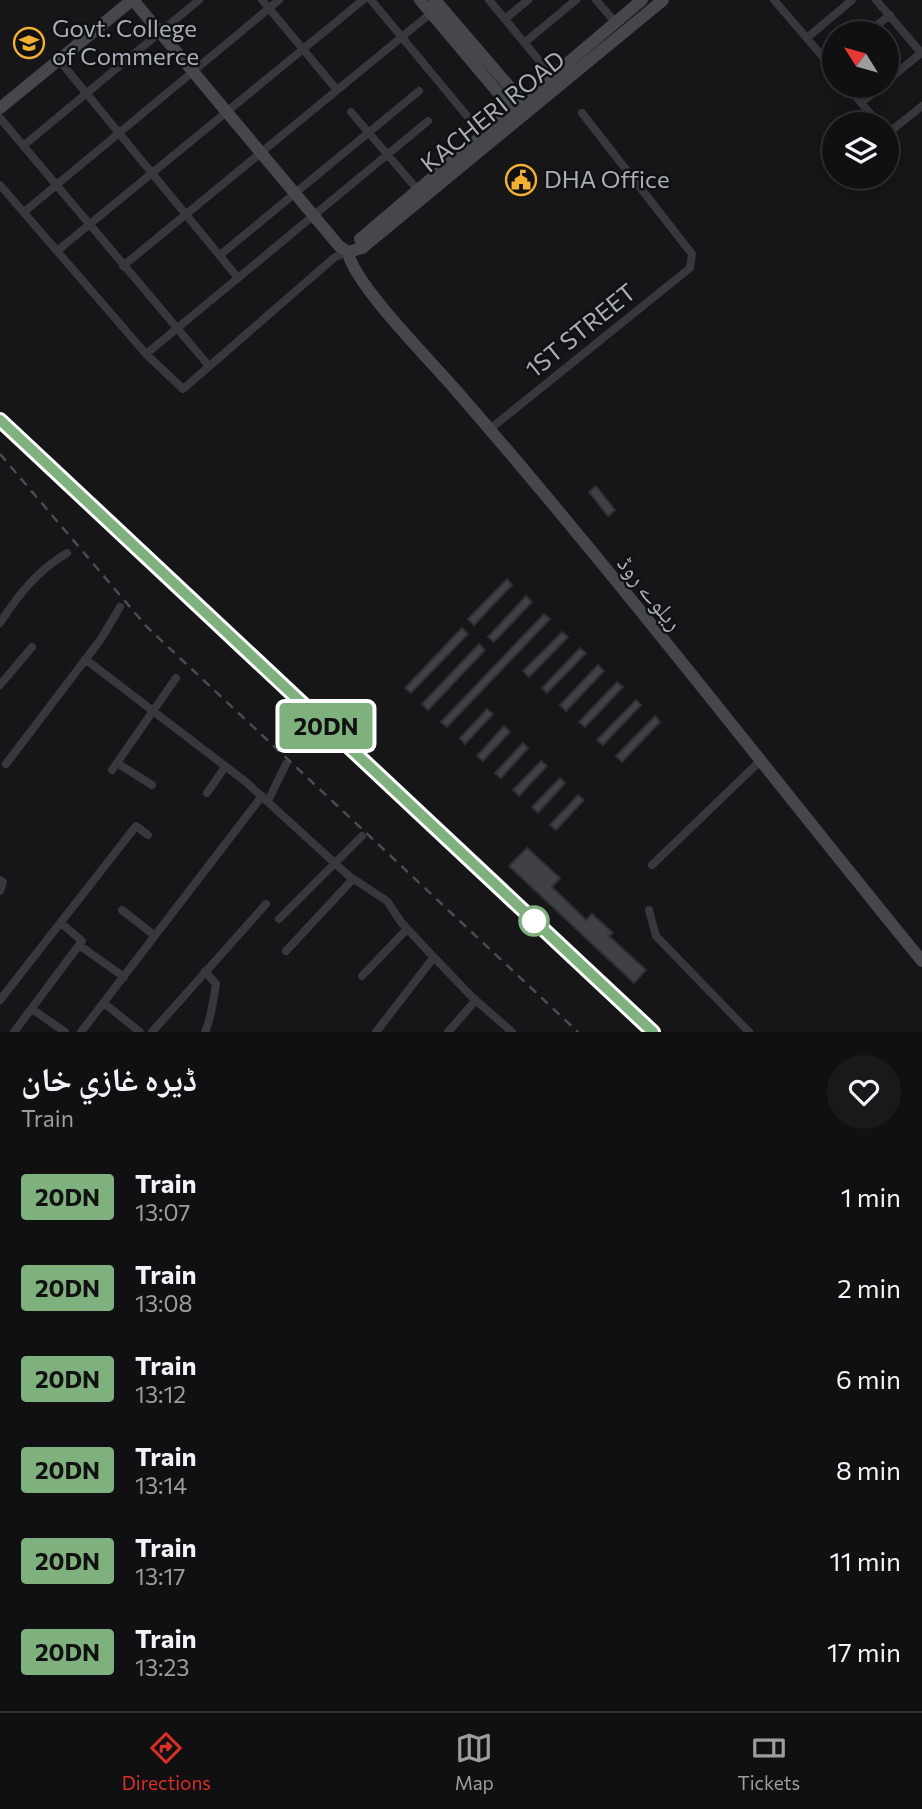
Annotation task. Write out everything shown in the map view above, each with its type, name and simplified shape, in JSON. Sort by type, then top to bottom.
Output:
[{"type":"main road","name":"ریلوے روڈ","points":[[132,0],[294,195],[339,246],[348,252],[350,263],[358,275],[490,429],[922,961]]},
{"type":"main road","points":[[0,108],[132,0]]},
{"type":"main road","points":[[420,0],[438,4],[520,109]]},
{"type":"main road","name":"KACHERI ROAD","points":[[348,252],[362,248],[520,109],[552,76],[642,0]]},
{"type":"main road","name":"KACHERI ROAD","points":[[348,252],[482,134],[520,109],[663,0]]},
{"type":"street","points":[[23,146],[199,0]]},
{"type":"street","points":[[262,0],[337,90]]},
{"type":"street","points":[[24,212],[279,0]]},
{"type":"street","points":[[57,251],[363,0]]},
{"type":"street","points":[[372,0],[482,134]]},
{"type":"street","points":[[489,0],[552,76]]},
{"type":"street","points":[[505,19],[527,0]]},
{"type":"street","points":[[524,43],[576,0]]},
{"type":"street","points":[[596,0],[615,22]]},
{"type":"street","points":[[807,38],[852,0]]},
{"type":"street","points":[[876,0],[922,53],[900,71]]},
{"type":"street","points":[[779,2],[822,52]]},
{"type":"street","points":[[123,266],[402,37],[438,4]]},
{"type":"street","points":[[882,21],[890,15]]},
{"type":"street","points":[[59,60],[238,278]]},
{"type":"street","points":[[220,255],[419,91]]},
{"type":"street","points":[[857,98],[869,112]]},
{"type":"street","points":[[861,103],[867,98]]},
{"type":"street","points":[[899,127],[922,107]]},
{"type":"street","points":[[351,113],[417,189]]},
{"type":"street","name":"1ST STREET","points":[[490,429],[690,268],[693,262],[692,254],[582,113]]},
{"type":"street","points":[[0,118],[209,366]]},
{"type":"street","points":[[0,185],[146,354],[428,121]]},
{"type":"street","name":"KACHERI ROAD","points":[[146,354],[183,389],[335,257],[348,252]]},
{"type":"street","points":[[0,624],[31,580],[45,566],[68,553]]},
{"type":"street","points":[[6,764],[85,659],[120,607]]},
{"type":"street","points":[[0,685],[32,647]]},
{"type":"street","points":[[85,659],[265,799],[353,878],[387,901],[407,929],[475,1000],[512,1032]]},
{"type":"street","points":[[152,785],[114,767],[176,678]]},
{"type":"street","points":[[652,865],[760,761]]},
{"type":"street","points":[[82,1032],[265,799],[286,764]]},
{"type":"street","points":[[206,793],[225,767]]},
{"type":"street","points":[[0,1000],[136,826],[148,835]]},
{"type":"street","points":[[279,919],[362,836]]},
{"type":"street","points":[[286,951],[353,878]]},
{"type":"street","points":[[0,880],[3,882],[0,891]]},
{"type":"street","points":[[152,1032],[266,904]]},
{"type":"street","points":[[122,910],[155,936]]},
{"type":"street","points":[[649,910],[656,936],[749,1032]]},
{"type":"street","points":[[14,1032],[82,938],[61,923]]},
{"type":"street","points":[[362,976],[407,929]]},
{"type":"street","points":[[79,944],[124,977]]},
{"type":"street","points":[[376,1032],[434,957]]},
{"type":"street","points":[[205,971],[216,984],[209,1005],[212,1016],[205,1032]]},
{"type":"street","points":[[449,1032],[475,1000]]},
{"type":"street","points":[[104,1003],[140,1032]]},
{"type":"street","points":[[32,1009],[65,1032]]},
{"type":"building","points":[[596,486],[615,510],[608,516],[589,492]]},
{"type":"building","points":[[507,579],[512,585],[474,625],[468,619]]},
{"type":"building","points":[[526,596],[532,602],[494,642],[488,637]]},
{"type":"building","points":[[544,614],[550,619],[447,727],[441,722]]},
{"type":"building","points":[[462,628],[468,634],[411,693],[405,688]]},
{"type":"building","points":[[562,632],[568,637],[529,677],[523,671]]},
{"type":"building","points":[[479,644],[485,650],[428,710],[422,704]]},
{"type":"building","points":[[580,648],[586,653],[547,693],[542,688]]},
{"type":"building","points":[[598,665],[604,671],[566,711],[560,705]]},
{"type":"building","points":[[617,682],[623,687],[585,727],[579,722]]},
{"type":"building","points":[[636,700],[641,705],[603,745],[597,740]]},
{"type":"building","points":[[487,709],[493,714],[465,744],[460,738]]},
{"type":"building","points":[[655,716],[660,722],[622,762],[616,756]]},
{"type":"building","points":[[504,726],[510,732],[483,761],[477,756]]},
{"type":"building","points":[[523,743],[528,748],[501,778],[495,773]]},
{"type":"building","points":[[541,761],[547,766],[519,796],[513,790]]},
{"type":"building","points":[[560,778],[565,783],[538,813],[532,807]]},
{"type":"building","points":[[578,795],[584,800],[556,830],[550,825]]},
{"type":"building","points":[[527,848],[560,878],[552,887],[586,920],[592,914],[613,933],[609,936],[646,970],[634,983],[509,866]]},
{"type":"railway","points":[[0,420],[653,1032]]},
{"type":"railway","points":[[0,454],[147,627],[578,1032]]},
{"type":"train","name":"20DN","points":[[0,420],[653,1032]]},
{"type":"place","name":"Govt. College of Commerce","points":[[29,43]]},
{"type":"place","name":"DHA Office","points":[[521,180]]}]
